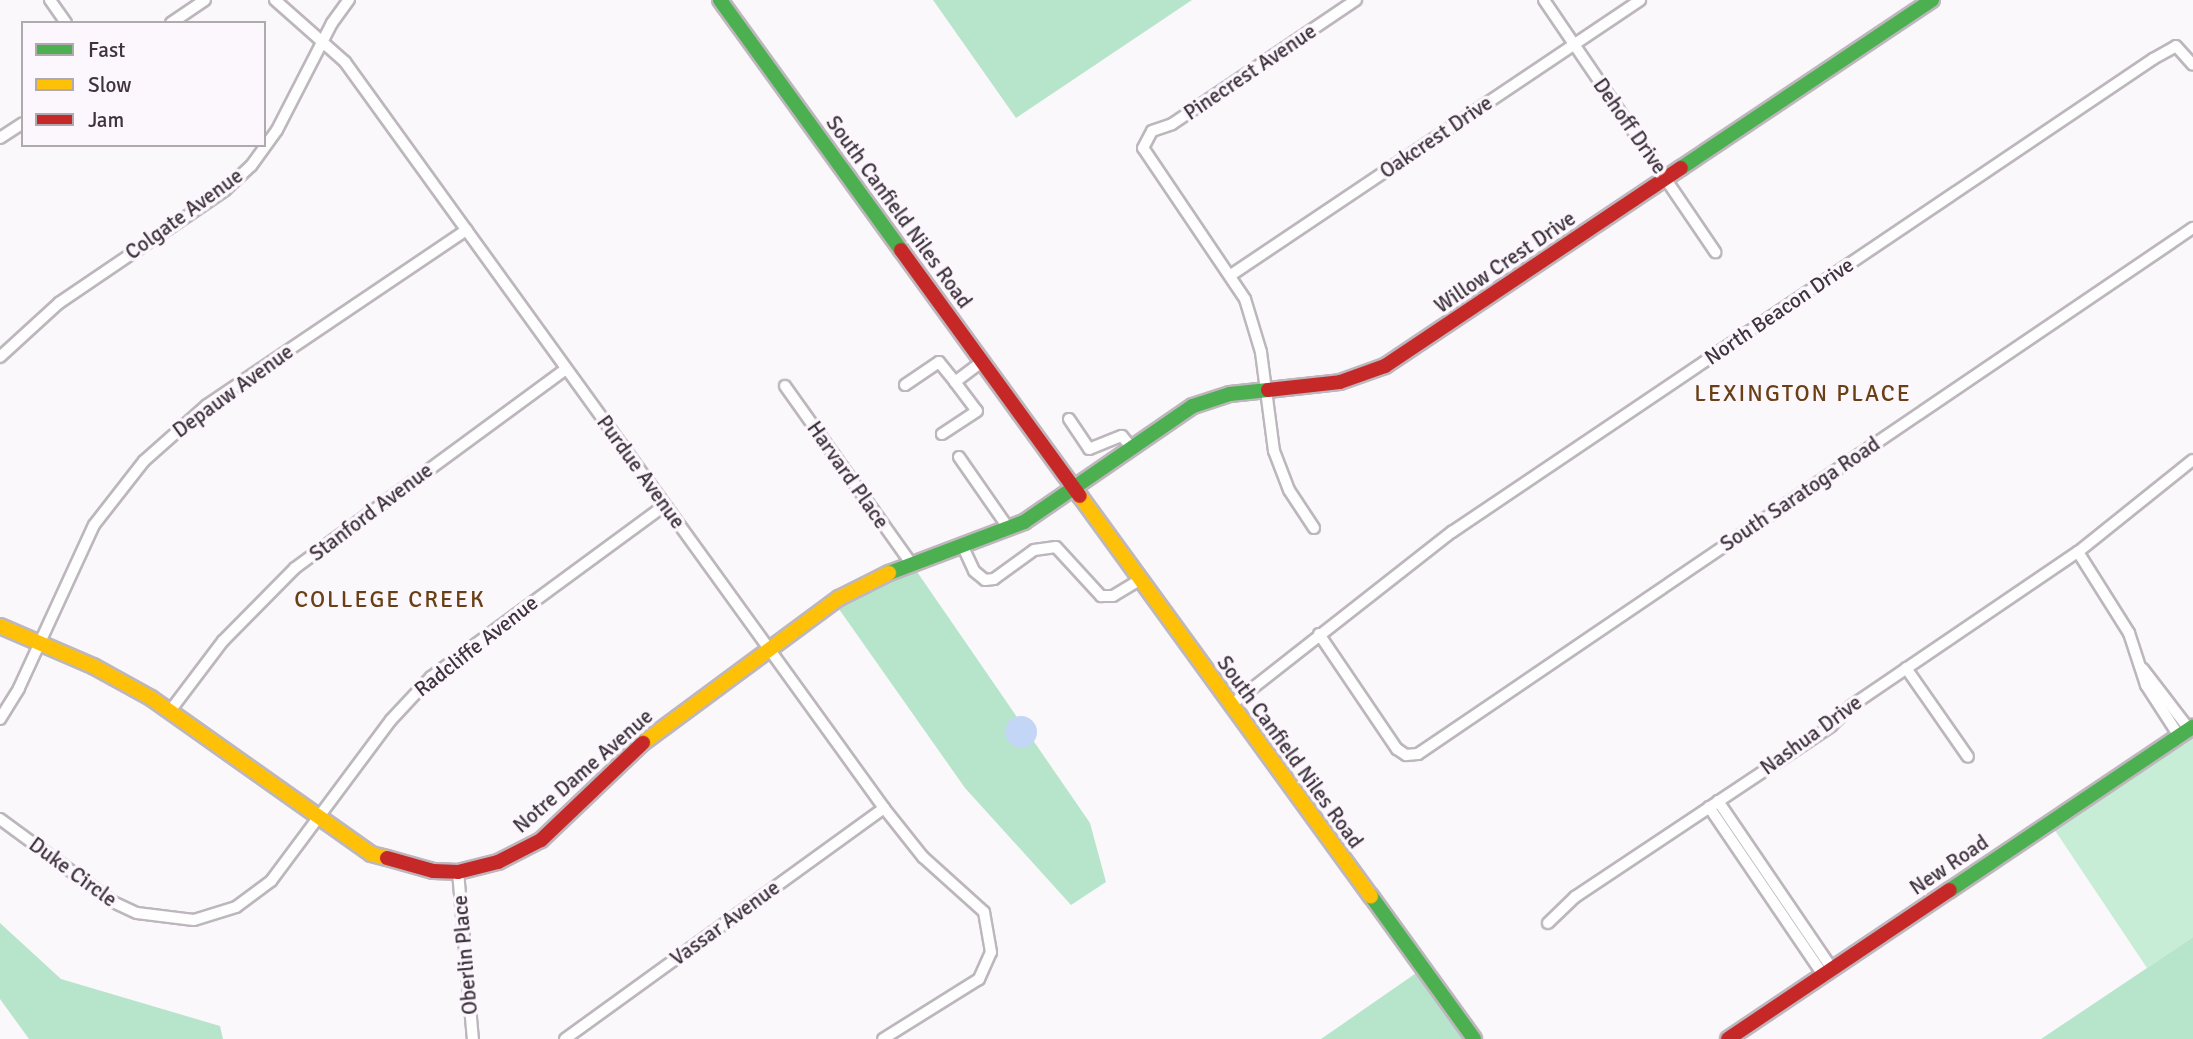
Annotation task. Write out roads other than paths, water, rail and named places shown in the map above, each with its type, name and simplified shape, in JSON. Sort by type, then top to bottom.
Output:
[{"type":"street","points":[[50,0],[65,21]]},
{"type":"street","points":[[174,21],[205,0]]},
{"type":"street","name":"Purdue Avenue","points":[[275,0],[345,62],[884,807],[923,857],[984,912],[991,933],[991,952],[984,972],[973,985],[883,1039]]},
{"type":"street","name":"Colgate Avenue","points":[[266,144],[277,130],[323,40],[349,0]]},
{"type":"street","name":"South Canfield Niles Road","points":[[719,0],[1474,1039]]},
{"type":"street","name":"Pinecrest Avenue","points":[[1231,275],[1164,175],[1144,154],[1144,141],[1152,131],[1172,124],[1356,0]]},
{"type":"street","name":"Dehoff Drive","points":[[1544,0],[1715,252]]},
{"type":"street","name":"Oakcrest Drive","points":[[1231,275],[1640,0]]},
{"type":"street","name":"Willow Crest Drive","points":[[1074,489],[1130,446],[1193,406],[1230,394],[1340,382],[1385,366],[1932,0]]},
{"type":"street","name":"North Beacon Drive","points":[[1231,705],[1452,532],[2176,46],[2193,65]]},
{"type":"street","points":[[0,138],[21,124]]},
{"type":"street","name":"Colgate Avenue","points":[[0,357],[59,303],[237,180],[263,147]]},
{"type":"street","name":"South Saratoga Road","points":[[1319,634],[1397,749],[1406,755],[1418,754],[2193,228]]},
{"type":"street","name":"Depauw Avenue","points":[[39,643],[94,526],[161,443],[207,405],[466,230]]},
{"type":"street","points":[[1231,275],[1256,327],[1278,465],[1314,528]]},
{"type":"street","points":[[905,385],[939,362],[955,382],[977,411],[943,434]]},
{"type":"street","points":[[955,382],[982,362]]},
{"type":"street","name":"Stanford Avenue","points":[[170,710],[223,641],[295,568],[566,369]]},
{"type":"street","name":"Harvard Place","points":[[785,386],[911,563]]},
{"type":"street","points":[[1069,419],[1089,449],[1122,436],[1130,446]]},
{"type":"street","points":[[959,457],[1009,529]]},
{"type":"street","name":"Nashua Drive","points":[[1548,923],[1575,897],[1831,726],[1851,706],[2078,552],[2193,460]]},
{"type":"street","name":"Notre Dame Avenue","points":[[0,626],[117,678],[170,710],[355,846],[389,862],[458,872],[498,862],[541,840],[643,743],[839,598],[911,563],[1009,529],[1074,489]]},
{"type":"street","name":"Radcliffe Avenue","points":[[318,819],[391,720],[431,677],[665,505]]},
{"type":"street","points":[[962,547],[974,572],[985,580],[994,579],[1034,550],[1056,547],[1101,596],[1112,596],[1140,580]]},
{"type":"street","points":[[2078,552],[2129,633],[2142,668],[2187,730]]},
{"type":"street","points":[[0,719],[39,643]]},
{"type":"street","points":[[1906,668],[1968,757]]},
{"type":"street","name":"New Road","points":[[1728,1039],[2187,730]]},
{"type":"street","points":[[1718,800],[1752,860],[1827,972]]},
{"type":"street","name":"Vassar Avenue","points":[[565,1039],[884,807]]},
{"type":"street","points":[[1709,807],[1752,860]]},
{"type":"street","name":"Duke Circle","points":[[0,819],[120,906],[150,917],[186,920],[225,912],[256,895],[318,819]]},
{"type":"street","name":"Oberlin Place","points":[[458,872],[473,1039]]},
{"type":"water","points":[[1021,716],[1032,721],[1037,732],[1032,743],[1021,748],[1010,743],[1005,732],[1010,721]]},
{"type":"district","name":"LEXINGTON PLACE","points":[[1803,394]]},
{"type":"district","name":"COLLEGE CREEK","points":[[390,600]]}]
